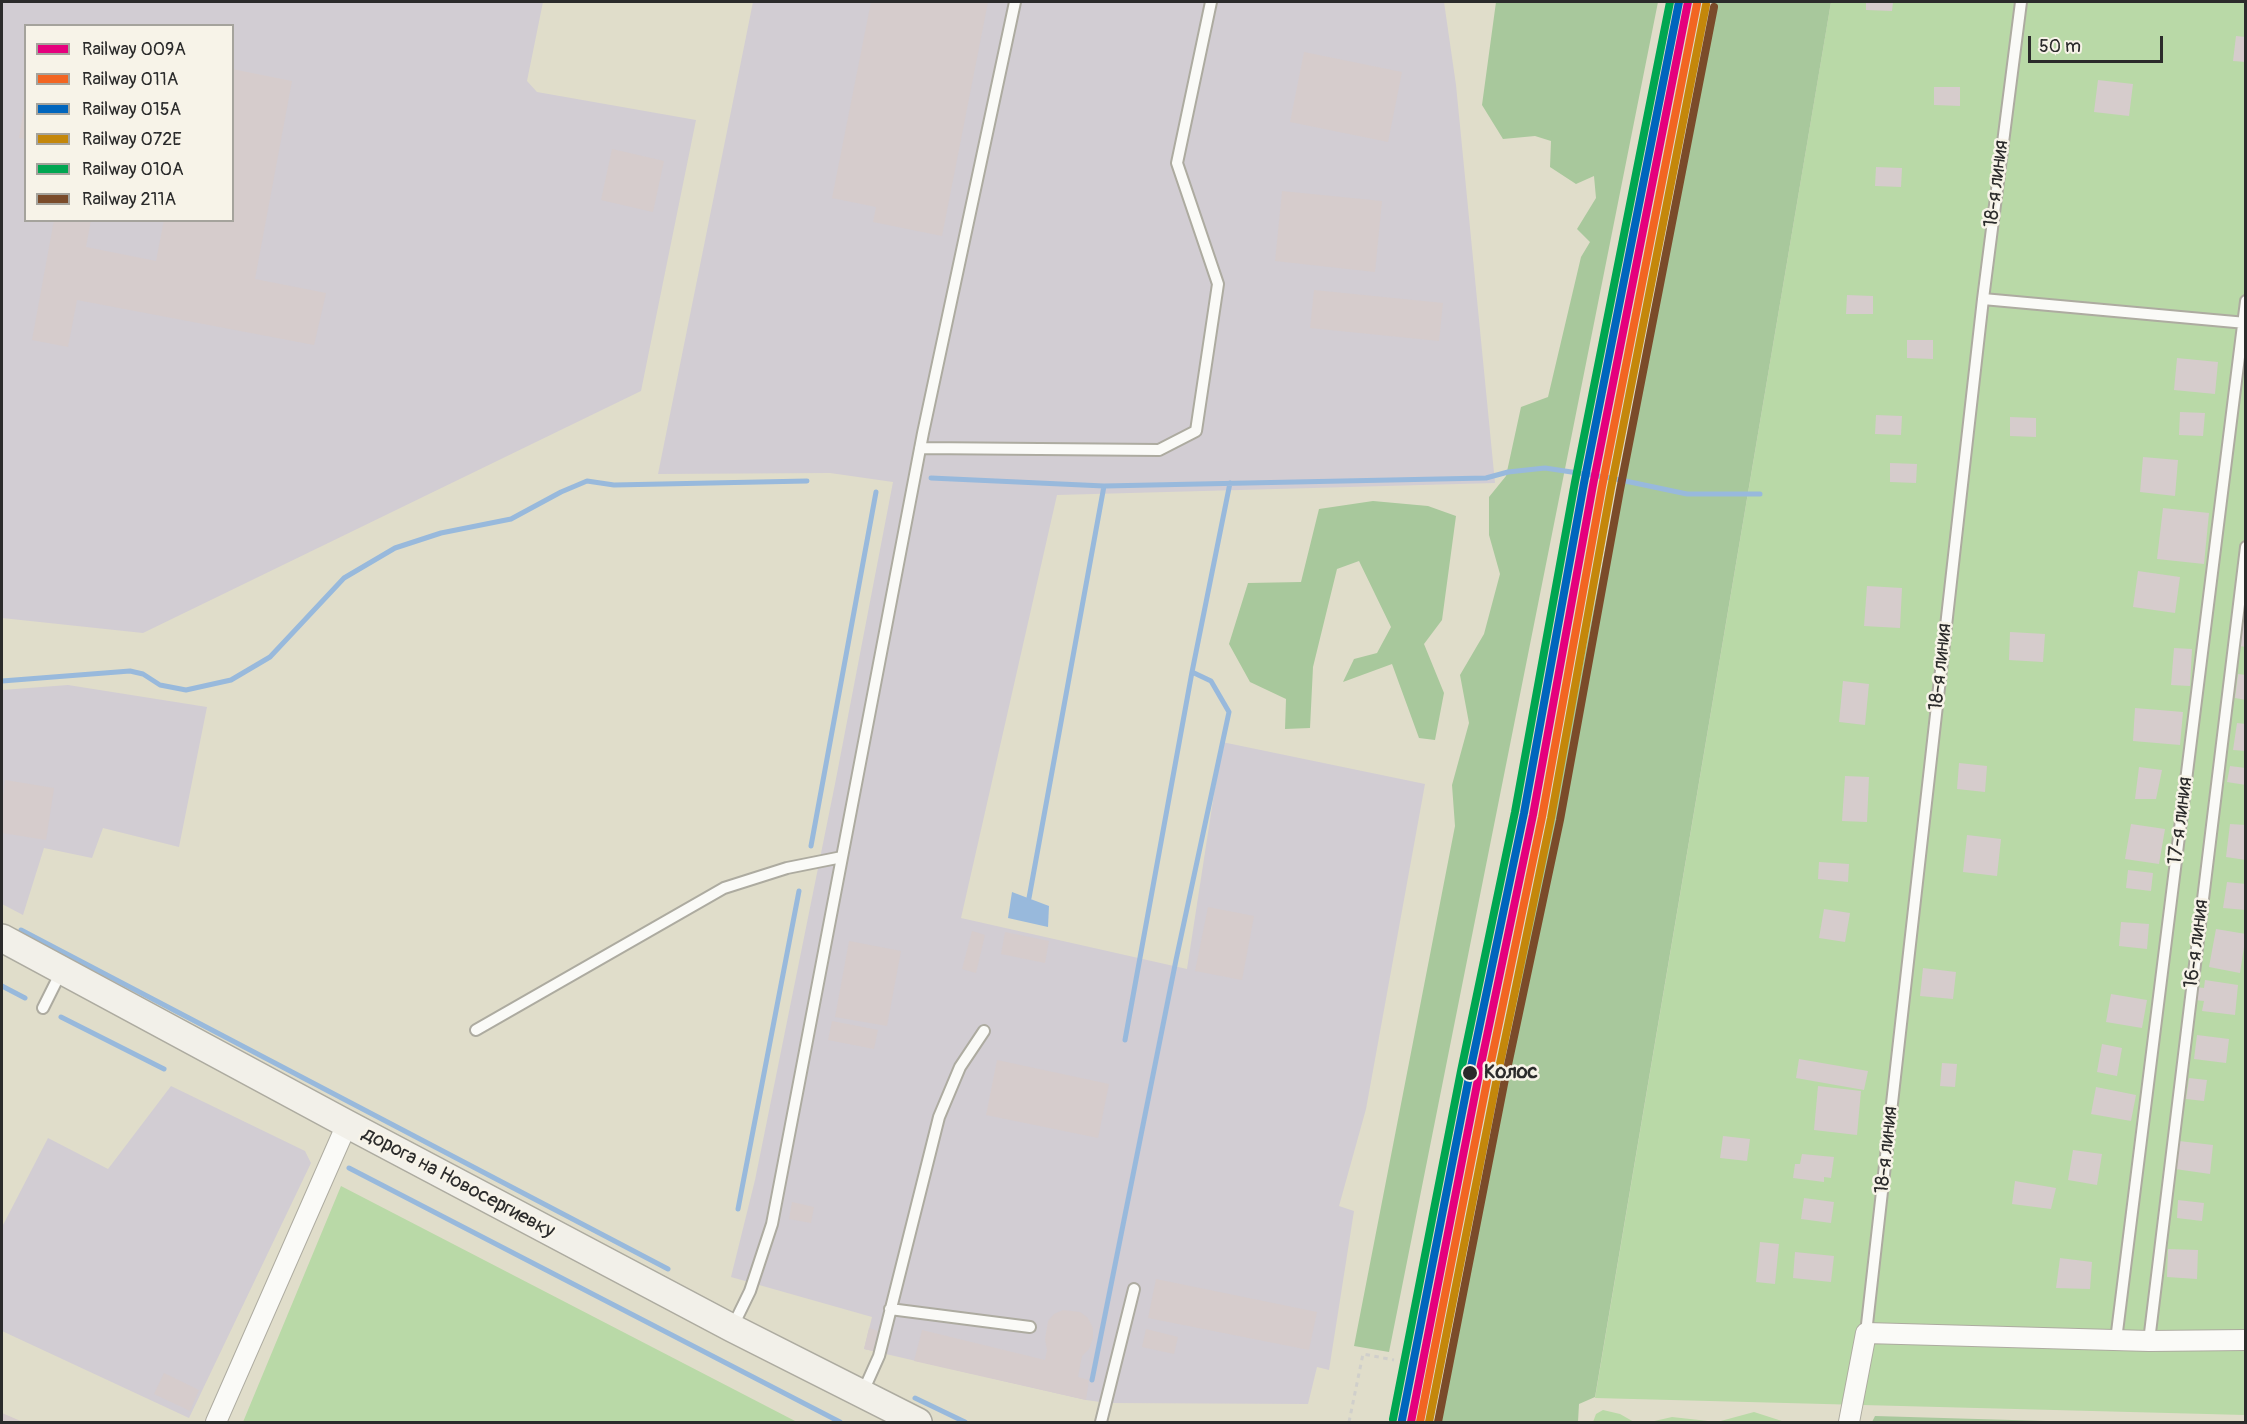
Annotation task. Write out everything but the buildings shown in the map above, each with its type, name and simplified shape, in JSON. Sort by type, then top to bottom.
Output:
[{"type":"street","name":"дорога на Новосергиевку","points":[[2,938],[732,1328],[918,1422]]},
{"type":"street","points":[[216,1422],[347,1124]]},
{"type":"street","points":[[1849,1422],[1866,1333],[2149,1341],[2246,1340]]},
{"type":"lane","points":[[732,1328],[750,1291],[772,1224],[920,448],[1015,2]]},
{"type":"lane","points":[[920,448],[1159,450],[1196,431],[1218,284],[1177,163],[1211,2]]},
{"type":"lane","name":"18-я линия","points":[[1866,1333],[1983,299],[2021,2]]},
{"type":"lane","points":[[1983,299],[2244,323]]},
{"type":"lane","name":"17-я линия","points":[[2116,1340],[2246,301]]},
{"type":"lane","name":"16-я линия","points":[[2149,1341],[2246,547]]},
{"type":"lane","points":[[476,1030],[724,888],[787,868],[842,856]]},
{"type":"lane","points":[[44,1008],[62,970]]},
{"type":"lane","points":[[862,1394],[879,1356],[939,1117],[960,1067],[984,1032]]},
{"type":"lane","points":[[1101,1422],[1134,1289]]},
{"type":"lane","points":[[890,1309],[1030,1327]]},
{"type":"path","points":[[1349,1422],[1363,1354],[1394,1360]]},
{"type":"path","points":[[1422,1422],[1426,1399]]},
{"type":"shaded area","points":[[2,2],[543,2],[527,81],[537,92],[696,120],[641,391],[143,633],[2,618]]},
{"type":"shaded area","points":[[753,2],[1444,2],[1456,85],[1495,483],[1057,495],[961,918],[1187,969],[1222,742],[1425,784],[1366,1109],[1339,1206],[1354,1211],[1329,1370],[1317,1367],[1308,1404],[1107,1403],[1086,1400],[864,1349],[872,1317],[731,1277],[755,1180],[893,482],[830,473],[658,474]]},
{"type":"shaded area","points":[[68,685],[207,707],[179,847],[103,828],[92,858],[44,848],[23,915],[2,904],[2,690]]},
{"type":"shaded area","points":[[171,1086],[305,1151],[311,1163],[189,1418],[2,1331],[2,1227],[48,1138],[108,1169]]},
{"type":"green space","points":[[1496,2],[1658,2],[1389,1352],[1354,1346],[1455,826],[1452,785],[1469,723],[1460,675],[1484,634],[1500,574],[1489,535],[1489,497],[1506,476],[1521,407],[1548,397],[1581,257],[1590,242],[1577,229],[1596,198],[1594,176],[1576,184],[1550,167],[1551,141],[1535,136],[1503,139],[1482,105]]},
{"type":"green space","points":[[1712,2],[1831,2],[1595,1397],[1579,1404],[1578,1422],[1435,1422]]},
{"type":"green space","points":[[1831,2],[2245,2],[2245,1415],[1595,1398]]},
{"type":"green space","points":[[1373,501],[1428,506],[1456,516],[1442,620],[1424,644],[1444,693],[1435,740],[1419,738],[1392,664],[1343,682],[1354,659],[1377,653],[1391,627],[1359,561],[1337,569],[1313,667],[1310,728],[1285,729],[1286,699],[1250,682],[1229,644],[1248,583],[1301,582],[1319,509]]},
{"type":"green space","points":[[341,1186],[797,1422],[243,1422]]},
{"type":"green space","points":[[1603,1410],[1620,1414],[1634,1422],[1593,1422],[1596,1414]]},
{"type":"green space","points":[[1754,1412],[1785,1422],[1717,1422]]},
{"type":"green space","points":[[1875,1416],[2080,1422],[1872,1422]]},
{"type":"green space","points":[[1672,1417],[1717,1422],[1650,1422]]},
{"type":"water","points":[[1012,892],[1049,906],[1048,927],[1008,918]]},
{"type":"waterway","points":[[931,478],[1104,486],[1486,478],[1508,472],[1545,468],[1611,478],[1687,494],[1760,494]]},
{"type":"waterway","points":[[2,681],[130,671],[143,674],[160,685],[186,690],[231,680],[270,657],[344,578],[395,548],[441,533],[511,519],[587,481],[614,485],[807,481]]},
{"type":"waterway","points":[[1092,1380],[1176,960],[1229,712],[1211,681],[1192,672],[1230,483]]},
{"type":"waterway","points":[[1029,898],[1104,486]]},
{"type":"waterway","points":[[811,846],[876,492]]},
{"type":"waterway","points":[[1125,1040],[1192,672]]},
{"type":"waterway","points":[[738,1209],[799,891]]},
{"type":"waterway","points":[[21,930],[668,1269]]},
{"type":"waterway","points":[[2,986],[25,998]]},
{"type":"waterway","points":[[61,1017],[164,1069]]},
{"type":"waterway","points":[[349,1168],[840,1422]]},
{"type":"waterway","points":[[915,1398],[965,1422]]},
{"type":"rail line","name":"010А","points":[[1393,1419],[1461,1071],[1515,812],[1575,482],[1670,2]]},
{"type":"rail line","name":"015А","points":[[1402,1420],[1470,1072],[1524,813],[1584,483],[1679,2]]},
{"type":"rail line","name":"009А","points":[[1411,1422],[1479,1074],[1533,815],[1593,485],[1688,2]]},
{"type":"rail line","name":"011А","points":[[1420,1422],[1542,817],[1602,487],[1697,4]]},
{"type":"rail line","name":"072Е","points":[[1429,1422],[1551,818],[1611,488],[1706,5]]},
{"type":"rail line","name":"211А","points":[[1438,1422],[1505,1079],[1560,820],[1620,490],[1714,7]]},
{"type":"place","name":"Колос","points":[[1470,1073]]}]
